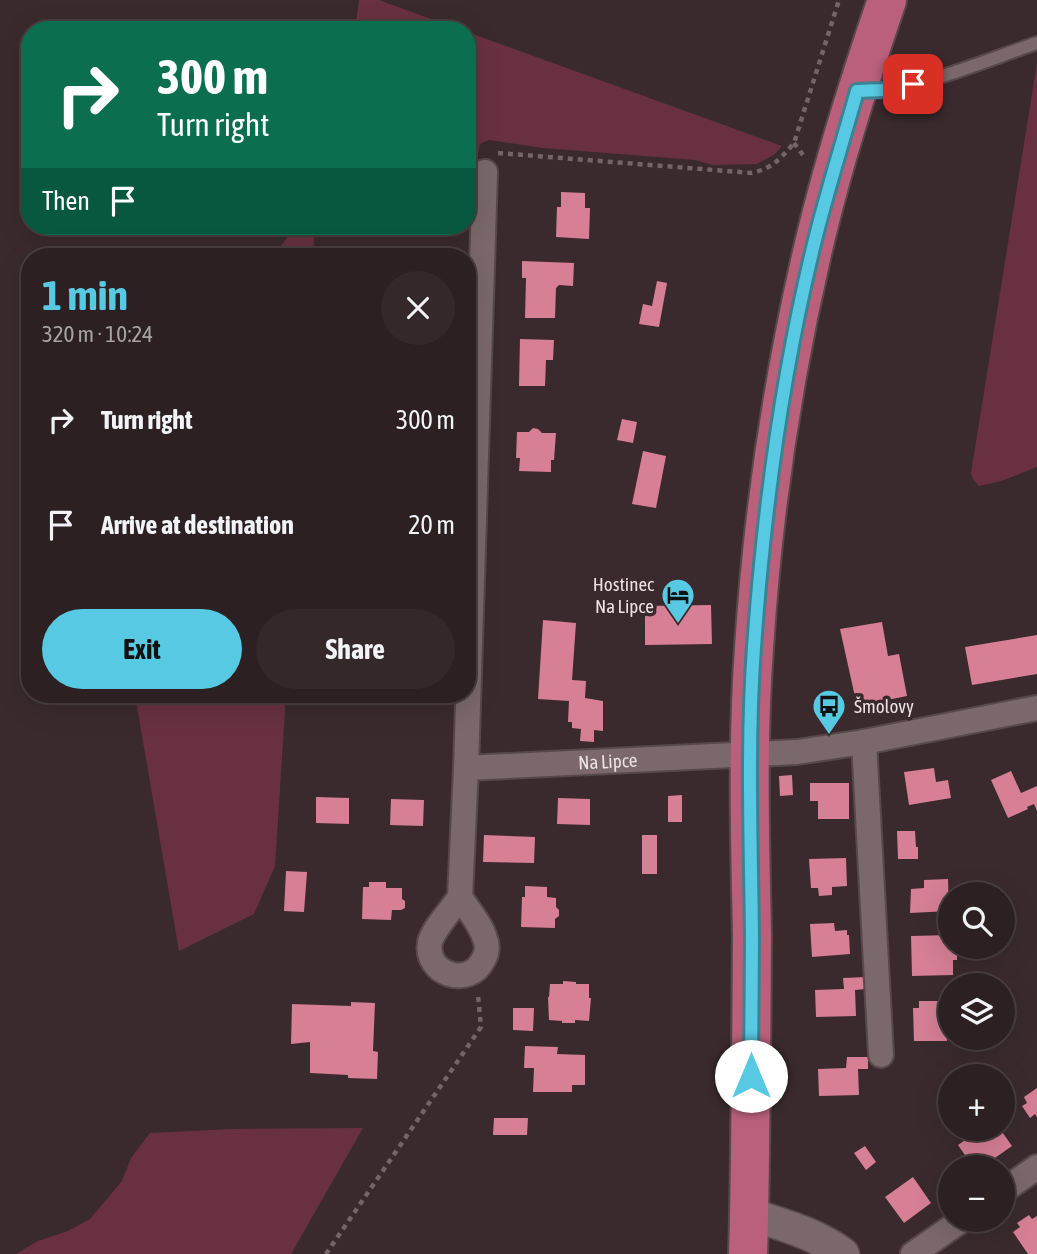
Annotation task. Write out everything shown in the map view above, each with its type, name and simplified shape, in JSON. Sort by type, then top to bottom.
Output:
[{"type":"main road","points":[[748,1254],[752,939],[750,755],[758,596],[775,448],[802,298],[857,91],[887,0]]},
{"type":"street","points":[[476,454],[485,172]]},
{"type":"street","points":[[460,897],[487,947],[482,964],[476,970],[457,976],[439,969],[430,952],[430,942],[460,897],[468,703]]},
{"type":"street","name":"Na Lipce","points":[[466,768],[797,752],[864,742],[1037,708]]},
{"type":"street","points":[[864,742],[881,1055]]},
{"type":"street","points":[[1015,1183],[1037,1167]]},
{"type":"street","points":[[750,1214],[814,1236],[843,1254]]},
{"type":"street","points":[[913,1254],[945,1232]]},
{"type":"lane","points":[[857,91],[908,85],[1037,43]]},
{"type":"path","points":[[485,172],[488,155],[493,152],[752,173],[767,169],[782,158],[794,143],[839,0]]},
{"type":"path","points":[[326,1254],[481,1027],[476,970]]},
{"type":"shaded area","points":[[359,0],[379,0],[436,21],[356,21]]},
{"type":"shaded area","points":[[476,35],[782,146],[775,154],[757,164],[713,165],[695,160],[543,148],[489,140],[480,144],[477,159]]},
{"type":"shaded area","points":[[1037,63],[1037,467],[979,486],[971,473]]},
{"type":"shaded area","points":[[289,235],[314,235],[314,248],[279,248]]},
{"type":"shaded area","points":[[136,703],[285,703],[275,866],[254,914],[179,951]]},
{"type":"shaded area","points":[[363,1128],[291,1254],[16,1254],[38,1241],[68,1231],[90,1219],[122,1181],[131,1158],[150,1133]]},
{"type":"building","points":[[561,192],[585,193],[585,208],[590,208],[589,239],[556,237],[557,207],[561,207]]},
{"type":"building","points":[[522,261],[574,263],[573,286],[559,285],[556,288],[555,318],[525,318],[526,278],[522,278]]},
{"type":"building","points":[[657,281],[667,283],[659,327],[639,324],[643,304],[652,306]]},
{"type":"building","points":[[520,339],[554,340],[553,360],[546,360],[545,386],[519,386]]},
{"type":"building","points":[[622,419],[637,422],[633,443],[617,440]]},
{"type":"building","points":[[533,428],[542,433],[556,433],[551,472],[519,471],[520,458],[516,458],[517,432],[529,432]]},
{"type":"building","points":[[643,451],[666,456],[656,508],[632,504]]},
{"type":"building","name":"Hostinec Na Lipce","points":[[711,605],[712,644],[645,645],[645,606]]},
{"type":"building","points":[[543,620],[576,623],[572,680],[586,681],[585,698],[603,701],[603,731],[594,730],[594,742],[580,741],[581,729],[572,728],[572,722],[568,722],[569,701],[538,699]]},
{"type":"building","points":[[882,622],[888,656],[899,654],[907,696],[857,706],[840,629]]},
{"type":"building","points":[[1037,635],[1037,674],[972,685],[965,647]]},
{"type":"building","points":[[934,768],[936,782],[948,780],[951,798],[909,805],[904,772]]},
{"type":"building","points":[[1011,771],[1021,793],[1037,786],[1037,811],[1034,804],[1008,818],[991,780]]},
{"type":"building","points":[[792,775],[793,795],[780,796],[779,776]]},
{"type":"building","points":[[810,783],[849,783],[849,819],[818,819],[818,801],[810,801]]},
{"type":"building","points":[[682,795],[682,822],[668,822],[668,796]]},
{"type":"building","points":[[316,797],[349,798],[349,824],[316,823]]},
{"type":"building","points":[[558,798],[590,799],[590,825],[557,824]]},
{"type":"building","points":[[391,799],[424,800],[423,826],[390,825]]},
{"type":"building","points":[[897,831],[915,831],[918,859],[898,859]]},
{"type":"building","points":[[484,835],[535,837],[534,863],[483,862]]},
{"type":"building","points":[[642,835],[657,835],[657,874],[642,874]]},
{"type":"building","points":[[846,858],[847,886],[832,887],[832,895],[819,896],[818,888],[811,888],[809,859]]},
{"type":"building","points":[[286,871],[307,872],[304,912],[284,911]]},
{"type":"building","points":[[948,879],[948,882],[938,882],[938,912],[910,913],[911,889],[924,888],[924,880]]},
{"type":"building","points":[[369,882],[386,882],[386,888],[402,888],[405,908],[392,910],[391,920],[362,919],[363,887],[369,887]]},
{"type":"building","points":[[525,886],[547,887],[547,897],[556,898],[559,916],[555,919],[555,928],[521,927]]},
{"type":"building","points":[[834,923],[835,931],[847,930],[850,954],[812,957],[810,924]]},
{"type":"building","points":[[938,935],[938,959],[957,959],[953,960],[953,973],[912,976],[911,936]]},
{"type":"building","points":[[866,977],[866,989],[855,990],[856,1016],[816,1017],[815,990],[844,989],[843,978]]},
{"type":"building","points":[[563,981],[589,984],[589,1021],[562,1023],[549,1020],[550,984],[563,984]]},
{"type":"building","points":[[919,1001],[938,1001],[938,1041],[914,1041],[913,1008],[919,1008]]},
{"type":"building","points":[[351,1002],[375,1003],[373,1051],[378,1052],[377,1079],[310,1073],[310,1042],[291,1044],[292,1004],[351,1006]]},
{"type":"building","points":[[513,1008],[534,1008],[533,1031],[513,1030]]},
{"type":"building","points":[[525,1046],[558,1047],[557,1054],[585,1055],[585,1085],[572,1085],[572,1092],[533,1092],[534,1068],[524,1068]]},
{"type":"building","points":[[847,1057],[868,1057],[868,1069],[858,1069],[859,1095],[819,1096],[818,1069],[846,1068]]},
{"type":"building","points":[[1037,1088],[1037,1117],[1035,1114],[1030,1118],[1022,1106],[1027,1103],[1024,1097]]},
{"type":"building","points":[[494,1118],[528,1118],[527,1135],[493,1135]]},
{"type":"building","points":[[964,1141],[1008,1141],[1012,1146],[999,1155],[965,1155],[958,1145]]},
{"type":"building","points":[[865,1146],[876,1162],[866,1170],[854,1153]]},
{"type":"building","points":[[913,1177],[931,1203],[904,1223],[885,1197]]},
{"type":"building","points":[[1029,1215],[1032,1219],[1037,1216],[1037,1254],[1028,1254],[1013,1232],[1020,1227],[1017,1223]]},
{"type":"place","name":"Hostinec Na Lipce","points":[[678,625]]},
{"type":"place","name":"Šmolovy","points":[[829,736]]},
{"type":"route","points":[[751,1076],[751,709],[762,547],[775,448],[802,298],[818,229],[857,91],[883,90],[913,84]]}]
